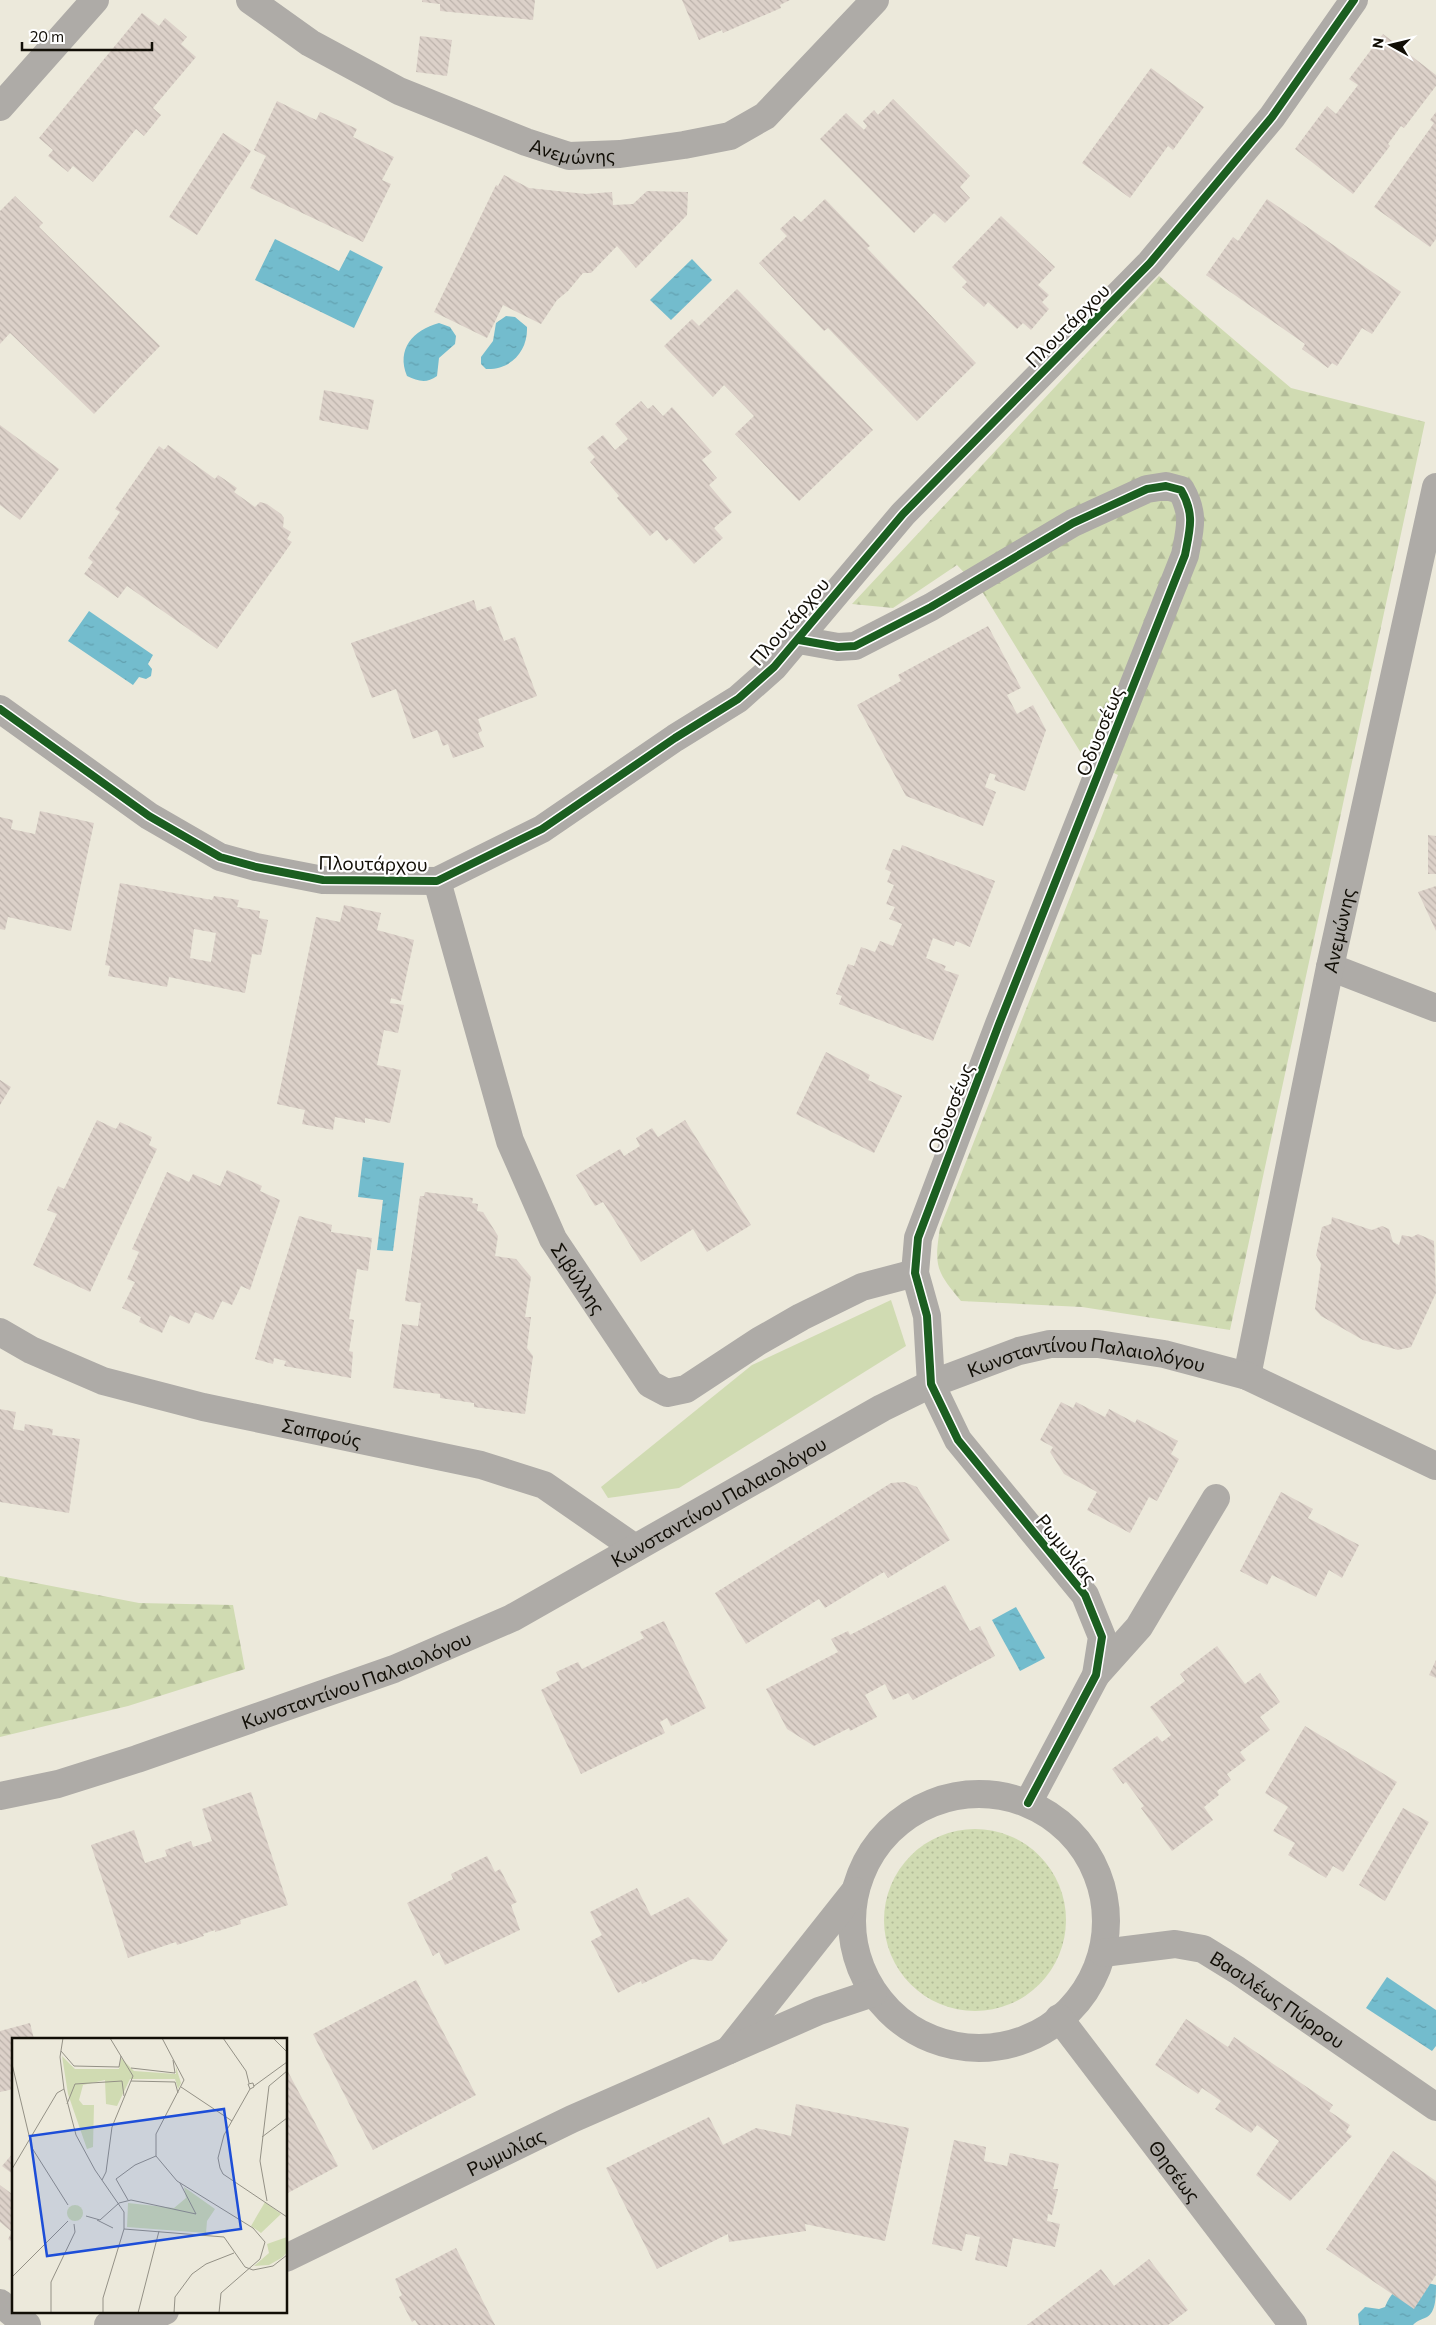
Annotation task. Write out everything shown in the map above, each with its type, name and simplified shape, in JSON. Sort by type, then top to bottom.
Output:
[{"type":"street","points":[[0,106],[94,0]]},
{"type":"street","name":"Ανεμώνης","points":[[250,0],[310,43],[398,91],[526,142],[569,156],[620,154],[730,136],[765,116],[875,0]]},
{"type":"street","name":"Πλουτάρχου","points":[[0,709],[149,816],[220,857],[323,880],[437,881],[542,829],[675,738],[738,699],[774,667],[799,640],[826,603],[903,514],[1150,264],[1272,117],[1354,0]]},
{"type":"street","name":"Οδυσσέως","points":[[799,640],[846,648],[868,640],[931,607],[1073,524],[1147,489],[1166,486],[1181,490],[1189,503],[1191,521],[1185,555],[999,1024],[918,1238],[915,1273],[927,1316],[931,1384]]},
{"type":"street","name":"Ανεμώνης","points":[[1247,1376],[1330,967],[1436,487]]},
{"type":"street","name":"Σιβύλλης","points":[[437,881],[510,1141],[554,1239],[650,1384],[667,1392],[686,1389],[759,1341],[801,1317],[862,1287],[915,1273]]},
{"type":"street","points":[[1330,967],[1436,1008]]},
{"type":"street","name":"Σαπφούς","points":[[0,1332],[31,1350],[102,1381],[203,1407],[481,1465],[544,1485],[635,1548]]},
{"type":"street","name":"Κωνσταντίνου Παλαιολόγου","points":[[0,1796],[58,1784],[137,1759],[394,1670],[512,1618],[816,1445],[931,1384],[992,1360],[1050,1344],[1098,1344],[1164,1354],[1247,1376],[1436,1466]]},
{"type":"street","name":"Ρωμυλίας","points":[[931,1384],[958,1440],[1085,1595],[1102,1637],[1096,1675],[1028,1803]]},
{"type":"street","points":[[1096,1675],[1139,1628],[1216,1498]]},
{"type":"street","points":[[970,1794],[997,1795],[1028,1803],[1047,1813],[1068,1829],[1085,1850],[1098,1873],[1105,1899],[1106,1926],[1103,1953],[1094,1978],[1080,2000],[1039,2035],[1014,2045],[988,2050],[961,2048],[935,2042],[911,2030],[890,2014],[874,1993],[861,1969],[853,1944],[851,1917],[855,1891],[864,1866],[878,1843],[897,1823],[919,1808],[944,1798],[970,1794]]},
{"type":"street","name":"Ρωμυλίας","points":[[727,2053],[855,1891]]},
{"type":"street","name":"Βασιλέως Πύρρου","points":[[1103,1953],[1175,1944],[1203,1950],[1237,1970],[1436,2108]]},
{"type":"street","name":"Ρωμυλίας","points":[[288,2257],[572,2119],[819,2012],[874,1993]]},
{"type":"street","name":"Θησέως","points":[[1059,2018],[1293,2325]]},
{"type":"street","points":[[0,2303],[27,2325]]},
{"type":"street","points":[[108,2325],[151,2317],[163,2312]]},
{"type":"green space","points":[[1159,276],[1291,388],[1425,422],[1230,1330],[1082,1307],[961,1301],[942,1275],[937,1260],[940,1228],[1118,775],[1084,758],[983,593],[957,565],[893,608],[852,604]]},
{"type":"green space","points":[[891,1300],[906,1346],[679,1488],[608,1498],[601,1487],[752,1365]]},
{"type":"green space","points":[[0,1576],[139,1603],[233,1605],[245,1669],[128,1706],[0,1737]]},
{"type":"green space","points":[[975,1829],[993,1831],[1010,1836],[1039,1856],[1059,1885],[1064,1902],[1066,1920],[1064,1938],[1059,1955],[1039,1984],[1010,2004],[993,2009],[975,2011],[957,2009],[940,2004],[911,1984],[891,1955],[886,1938],[884,1920],[886,1902],[891,1885],[911,1856],[940,1836],[957,1831]]},
{"type":"water","points":[[275,239],[339,271],[350,250],[383,267],[354,328],[255,280]]},
{"type":"water","points":[[692,259],[712,280],[671,320],[650,300]]},
{"type":"water","points":[[506,316],[515,317],[527,327],[525,344],[510,362],[503,366],[486,369],[481,364],[481,357],[493,341],[496,323]]},
{"type":"water","points":[[439,323],[450,327],[456,336],[455,344],[439,358],[437,376],[422,381],[407,376],[404,357],[405,349],[409,342],[421,330]]},
{"type":"water","points":[[89,611],[153,655],[148,664],[152,669],[151,676],[146,679],[139,677],[133,685],[68,641]]},
{"type":"water","points":[[363,1157],[404,1163],[393,1251],[377,1250],[383,1200],[358,1197]]},
{"type":"water","points":[[1016,1607],[1045,1658],[1020,1671],[992,1620]]},
{"type":"water","points":[[1387,1977],[1436,2010],[1436,2046],[1432,2051],[1366,2008]]},
{"type":"water","points":[[1424,2282],[1436,2285],[1434,2308],[1427,2317],[1413,2325],[1359,2325],[1358,2314],[1365,2307],[1379,2309],[1385,2307],[1388,2300],[1400,2288]]},
{"type":"building","points":[[422,0],[535,0],[533,20],[440,11],[440,4],[422,2]]},
{"type":"building","points":[[682,0],[790,0],[780,5],[781,8],[723,33],[722,30],[699,40]]},
{"type":"building","points":[[142,13],[159,26],[165,18],[187,37],[181,44],[196,57],[153,108],[161,115],[144,136],[136,129],[93,182],[73,166],[68,172],[48,156],[53,150],[39,138]]},
{"type":"building","points":[[1383,34],[1436,75],[1436,86],[1404,128],[1401,126],[1388,144],[1390,146],[1353,194],[1295,149],[1327,106],[1336,114],[1358,85],[1349,79]]},
{"type":"building","points":[[420,36],[452,40],[447,76],[416,72]]},
{"type":"building","points":[[1151,68],[1204,107],[1173,150],[1168,146],[1130,198],[1082,163]]},
{"type":"building","points":[[893,99],[970,176],[960,187],[970,198],[945,223],[934,213],[914,233],[820,139],[846,113],[864,130],[867,126],[863,121],[874,110],[878,115]]},
{"type":"building","points":[[277,101],[316,120],[320,112],[357,129],[353,137],[394,157],[382,180],[391,184],[363,242],[250,188],[266,156],[254,150]]},
{"type":"building","points":[[1436,112],[1436,239],[1430,247],[1374,207],[1434,123],[1430,120]]},
{"type":"building","points":[[223,133],[251,151],[197,235],[169,217]]},
{"type":"building","points":[[504,175],[529,188],[586,194],[612,192],[613,205],[633,204],[647,191],[688,192],[687,215],[636,268],[617,246],[591,273],[583,273],[568,291],[557,300],[541,324],[503,305],[487,338],[434,312],[496,185],[498,186]]},
{"type":"building","points":[[15,196],[43,223],[39,227],[160,346],[94,414],[10,333],[0,344],[0,211]]},
{"type":"building","points":[[825,199],[870,246],[867,248],[976,363],[917,421],[828,328],[824,331],[759,263],[787,236],[780,229],[794,216],[801,222]]},
{"type":"building","points":[[1267,199],[1401,292],[1372,334],[1362,328],[1337,366],[1332,363],[1328,368],[1302,349],[1305,344],[1206,275],[1233,237],[1238,241]]},
{"type":"building","points":[[1001,216],[1055,267],[1038,285],[1049,295],[1042,302],[1049,309],[1031,330],[1023,323],[1017,329],[988,302],[984,307],[962,287],[967,282],[952,267]]},
{"type":"building","points":[[737,289],[873,430],[799,501],[735,434],[754,416],[724,385],[713,397],[664,346],[692,319],[699,326]]},
{"type":"building","points":[[324,390],[374,400],[368,430],[319,420]]},
{"type":"building","points":[[641,401],[648,409],[653,405],[663,416],[672,407],[712,452],[702,460],[717,478],[709,485],[732,512],[714,528],[723,538],[694,564],[670,538],[666,541],[657,530],[650,536],[617,498],[619,496],[590,462],[595,457],[587,448],[603,435],[615,450],[628,439],[615,424]]},
{"type":"building","points":[[0,425],[59,469],[20,520],[0,505]]},
{"type":"building","points":[[168,445],[215,479],[218,475],[237,488],[234,492],[255,507],[260,502],[267,504],[281,514],[284,518],[283,527],[291,532],[287,539],[292,542],[217,649],[127,586],[118,598],[84,574],[93,562],[88,558],[120,512],[115,509],[159,446],[164,450]]},
{"type":"building","points":[[474,600],[477,611],[491,606],[504,641],[515,637],[537,696],[478,719],[482,731],[478,733],[484,747],[453,758],[448,744],[443,746],[437,730],[413,739],[396,689],[372,698],[351,643]]},
{"type":"building","points":[[988,626],[1021,688],[1007,695],[1017,714],[1033,705],[1046,730],[1025,791],[994,780],[996,775],[990,773],[985,787],[996,792],[983,826],[906,796],[857,705],[901,681],[898,675]]},
{"type":"building","points":[[40,811],[94,823],[71,931],[8,917],[5,930],[0,929],[0,817],[13,820],[11,829],[35,834]]},
{"type":"building","points":[[1428,835],[1436,836],[1436,874],[1428,874]]},
{"type":"building","points":[[902,845],[995,881],[970,947],[956,941],[954,946],[933,938],[926,958],[946,966],[944,970],[959,975],[933,1041],[839,1004],[842,996],[836,994],[848,964],[854,966],[861,947],[875,952],[880,941],[893,946],[902,924],[889,919],[895,907],[886,904],[894,885],[887,882],[891,872],[885,869],[893,849],[900,851]]},
{"type":"building","points":[[120,883],[212,900],[214,896],[239,900],[237,907],[260,911],[259,918],[268,920],[261,955],[252,954],[245,993],[169,977],[167,987],[108,976],[110,966],[105,965]],"holes":[[[194,929],[216,933],[211,962],[190,958]]]},
{"type":"building","points":[[1436,886],[1436,931],[1418,892]]},
{"type":"building","points":[[344,905],[381,913],[377,930],[414,940],[401,1001],[391,998],[390,1003],[404,1005],[398,1033],[384,1030],[377,1065],[401,1070],[390,1123],[365,1118],[365,1123],[335,1117],[333,1130],[302,1124],[305,1110],[277,1104],[316,917],[340,922]]},
{"type":"building","points":[[826,1052],[870,1075],[868,1080],[902,1096],[874,1153],[796,1114]]},
{"type":"building","points":[[0,1080],[11,1087],[0,1105]]},
{"type":"building","points":[[97,1120],[116,1129],[120,1122],[152,1137],[149,1145],[157,1149],[90,1292],[33,1265],[57,1214],[47,1210],[58,1186],[64,1189]]},
{"type":"building","points":[[685,1120],[751,1225],[707,1252],[693,1229],[641,1262],[603,1202],[595,1206],[576,1175],[620,1149],[624,1156],[640,1146],[636,1138],[652,1128],[658,1137]]},
{"type":"building","points":[[227,1170],[262,1186],[260,1191],[280,1200],[250,1290],[241,1286],[232,1305],[222,1301],[213,1320],[195,1312],[189,1324],[170,1315],[162,1333],[139,1322],[141,1317],[122,1308],[135,1282],[127,1279],[139,1252],[132,1249],[167,1172],[189,1182],[193,1174],[220,1186]]},
{"type":"building","points":[[425,1192],[473,1198],[472,1203],[478,1204],[477,1211],[483,1212],[498,1236],[495,1256],[516,1259],[531,1277],[525,1317],[531,1317],[527,1348],[533,1356],[525,1414],[474,1407],[474,1403],[440,1398],[440,1394],[393,1388],[402,1324],[418,1326],[421,1303],[405,1301],[420,1196],[424,1196]]},
{"type":"building","points":[[299,1216],[332,1225],[331,1232],[372,1238],[368,1271],[357,1269],[349,1319],[354,1320],[349,1351],[353,1352],[351,1378],[284,1366],[286,1361],[274,1358],[273,1364],[255,1359]]},
{"type":"building","points":[[1332,1217],[1372,1230],[1382,1226],[1389,1229],[1393,1242],[1399,1245],[1402,1235],[1412,1237],[1418,1234],[1434,1241],[1436,1293],[1411,1347],[1398,1350],[1363,1340],[1321,1316],[1315,1309],[1321,1264],[1316,1255],[1322,1227],[1331,1224]]},
{"type":"building","points":[[1061,1402],[1073,1408],[1076,1402],[1105,1417],[1109,1409],[1135,1423],[1137,1419],[1178,1441],[1171,1454],[1179,1459],[1157,1501],[1149,1497],[1130,1533],[1087,1510],[1097,1492],[1064,1474],[1050,1452],[1053,1447],[1040,1440]]},
{"type":"building","points":[[0,1409],[16,1412],[13,1429],[24,1431],[25,1424],[53,1429],[52,1435],[80,1439],[69,1513],[0,1502]]},
{"type":"building","points":[[904,1482],[917,1487],[950,1540],[888,1578],[884,1572],[825,1608],[819,1599],[746,1644],[715,1593],[891,1483]]},
{"type":"building","points":[[1281,1492],[1313,1509],[1308,1518],[1359,1545],[1342,1578],[1329,1570],[1316,1597],[1272,1575],[1267,1585],[1240,1571]]},
{"type":"building","points":[[945,1585],[970,1631],[980,1626],[995,1656],[913,1700],[908,1693],[893,1700],[885,1684],[865,1695],[877,1717],[850,1731],[849,1728],[814,1746],[787,1729],[766,1689],[838,1652],[831,1639],[848,1631],[850,1635]]},
{"type":"building","points":[[664,1621],[706,1708],[671,1726],[667,1718],[660,1722],[665,1733],[581,1774],[541,1690],[560,1680],[556,1672],[578,1662],[582,1669],[644,1638],[640,1632]]},
{"type":"building","points":[[1217,1646],[1245,1684],[1260,1673],[1280,1702],[1260,1717],[1270,1730],[1240,1752],[1246,1760],[1227,1774],[1231,1780],[1217,1791],[1219,1795],[1204,1807],[1213,1820],[1172,1851],[1141,1808],[1144,1806],[1126,1782],[1123,1784],[1112,1769],[1157,1736],[1162,1742],[1171,1735],[1150,1707],[1185,1681],[1180,1674]]},
{"type":"building","points":[[1436,1660],[1436,1678],[1429,1675]]},
{"type":"building","points":[[1305,1726],[1397,1782],[1343,1872],[1333,1866],[1326,1878],[1288,1855],[1295,1843],[1273,1831],[1288,1807],[1265,1793]]},
{"type":"building","points":[[251,1792],[288,1905],[240,1920],[241,1924],[215,1932],[215,1930],[203,1934],[204,1936],[177,1945],[176,1942],[128,1958],[91,1845],[134,1830],[145,1863],[167,1856],[165,1850],[191,1841],[193,1847],[212,1841],[202,1809]]},
{"type":"building","points":[[1403,1808],[1429,1822],[1385,1901],[1359,1885]]},
{"type":"building","points":[[487,1856],[495,1872],[500,1869],[517,1902],[511,1905],[520,1930],[445,1965],[439,1952],[433,1956],[407,1903],[453,1879],[451,1874]]},
{"type":"building","points":[[637,1888],[651,1916],[688,1897],[728,1940],[712,1961],[692,1959],[642,1984],[641,1981],[618,1993],[591,1941],[602,1935],[590,1912]]},
{"type":"building","points":[[416,1980],[476,2095],[373,2150],[313,2034]]},
{"type":"building","points":[[1186,2019],[1228,2047],[1234,2037],[1333,2105],[1329,2111],[1350,2125],[1346,2132],[1352,2136],[1290,2201],[1256,2175],[1279,2141],[1257,2125],[1251,2133],[1215,2109],[1221,2101],[1202,2088],[1198,2094],[1155,2065]]},
{"type":"building","points":[[30,2023],[34,2038],[12,2038],[12,2089],[0,2092],[0,2031]]},
{"type":"building","points":[[288,2072],[338,2166],[288,2193]]},
{"type":"building","points":[[796,2104],[909,2128],[885,2241],[805,2224],[806,2231],[729,2242],[728,2234],[657,2269],[606,2168],[709,2117],[723,2145],[756,2128],[791,2136]]},
{"type":"building","points":[[954,2140],[986,2147],[984,2161],[1007,2166],[1010,2153],[1059,2164],[1053,2189],[1058,2189],[1052,2215],[1048,2214],[1047,2221],[1060,2224],[1055,2247],[1013,2238],[1007,2267],[975,2260],[980,2237],[966,2234],[962,2251],[932,2244]]},
{"type":"building","points":[[1393,2151],[1436,2181],[1436,2275],[1414,2309],[1326,2249]]},
{"type":"building","points":[[12,2154],[12,2174],[2,2166]]},
{"type":"building","points":[[0,2185],[12,2194],[12,2232],[0,2222]]},
{"type":"building","points":[[12,2232],[12,2242],[8,2239]]},
{"type":"building","points":[[456,2248],[495,2325],[418,2325],[415,2320],[412,2322],[399,2297],[402,2295],[395,2279]]},
{"type":"building","points":[[1149,2259],[1188,2310],[1168,2325],[1027,2325],[1101,2269],[1114,2286]]},
{"type":"cycle path","points":[[0,709],[149,816],[220,857],[256,867],[323,880],[437,881],[542,829],[675,738],[738,699],[774,667],[903,514],[1150,263],[1272,117],[1354,0]]},
{"type":"cycle path","points":[[799,640],[838,647],[855,646],[931,607],[1073,523],[1147,489],[1166,486],[1181,490],[1188,507],[1190,529],[1185,555],[999,1024],[918,1238],[915,1273],[927,1316],[931,1384],[958,1440],[1085,1595],[1102,1637],[1096,1675],[1028,1803]]}]
